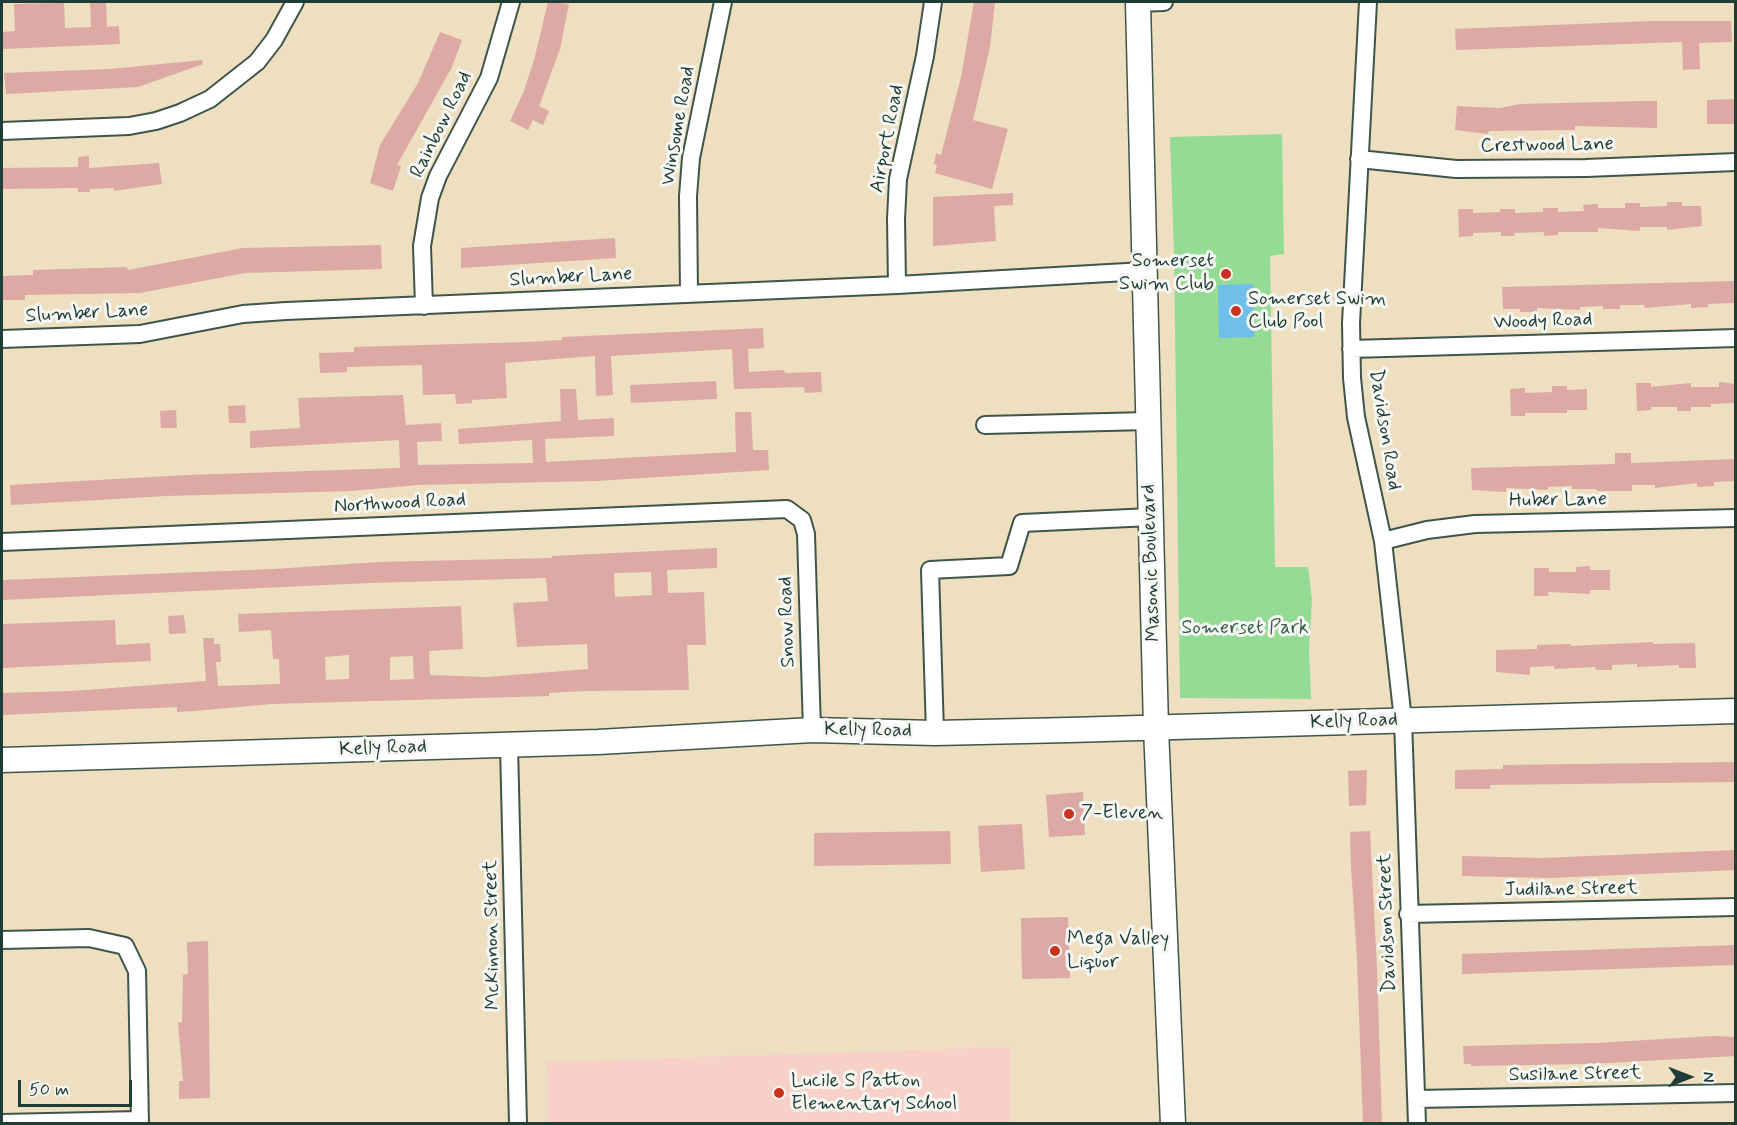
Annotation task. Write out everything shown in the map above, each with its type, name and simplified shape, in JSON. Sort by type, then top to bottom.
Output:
[{"type":"street","points":[[2,131],[129,126],[156,121],[210,99],[257,62],[274,40],[295,2]]},
{"type":"street","name":"Rainbow Road","points":[[424,306],[422,246],[430,198],[438,176],[489,78],[512,2]]},
{"type":"street","name":"Winsome Road","points":[[689,294],[688,196],[691,158],[723,2]]},
{"type":"street","name":"Airport Road","points":[[897,285],[898,179],[925,56],[933,2]]},
{"type":"street","points":[[1138,2],[1164,2]]},
{"type":"street","name":"Masonic Boulevard","points":[[1138,2],[1156,728],[1173,1124]]},
{"type":"street","name":"Davidson Road","points":[[1368,2],[1352,349],[1356,417],[1383,541],[1403,720]]},
{"type":"street","name":"Crestwood Lane","points":[[1359,159],[1456,169],[1576,168],[1736,162]]},
{"type":"street","name":"Slumber Lane","points":[[2,339],[140,334],[243,314],[897,285],[1144,271]]},
{"type":"street","name":"Woody Road","points":[[1352,349],[1736,338]]},
{"type":"street","points":[[985,425],[1148,422]]},
{"type":"street","name":"Northwood Road","points":[[2,542],[779,509],[798,515]]},
{"type":"street","name":"Snow Road","points":[[798,515],[806,534],[812,730]]},
{"type":"street","points":[[935,733],[930,570],[1009,566],[1022,524],[1150,517]]},
{"type":"street","name":"Huber Lane","points":[[1383,541],[1437,528],[1475,524],[1736,518]]},
{"type":"street","name":"Kelly Road","points":[[2,760],[509,745],[812,730],[935,733],[1736,711]]},
{"type":"street","name":"Davidson Street","points":[[1403,720],[1417,1124]]},
{"type":"street","name":"McKinnon Street","points":[[509,745],[518,1124]]},
{"type":"street","name":"Judilane Street","points":[[1408,914],[1736,907]]},
{"type":"street","points":[[2,940],[89,938],[125,946],[136,971],[138,987],[140,1122],[2,1123]]},
{"type":"street","name":"Susilane Street","points":[[1416,1099],[1736,1093]]},
{"type":"shaded area","name":"Lucile S Patton Elementary School","points":[[1010,1047],[1011,1123],[548,1123],[547,1062]]},
{"type":"green space","name":"Somerset Park","points":[[1282,134],[1284,254],[1270,256],[1275,567],[1308,567],[1312,600],[1309,650],[1311,699],[1180,698],[1174,253],[1170,137]]},
{"type":"water","name":"Somerset Swim Club Pool","points":[[1253,284],[1254,337],[1219,338],[1218,285]]},
{"type":"building","points":[[90,2],[106,2],[107,27],[119,26],[120,44],[2,49],[2,32],[15,31],[14,4],[64,3],[65,28],[91,27]]},
{"type":"building","points":[[548,2],[569,4],[560,49],[539,106],[549,111],[543,125],[533,120],[528,130],[510,121],[524,91],[534,60]]},
{"type":"building","points":[[974,2],[995,2],[990,47],[973,120],[1008,129],[992,189],[935,173],[937,165],[934,164],[936,153],[941,155],[961,77]]},
{"type":"building","points":[[1650,21],[1731,21],[1732,42],[1699,43],[1700,69],[1683,70],[1682,42],[1456,50],[1455,29]]},
{"type":"building","points":[[440,32],[462,40],[452,67],[397,165],[401,166],[393,191],[370,183],[380,145],[418,83]]},
{"type":"building","points":[[202,60],[203,64],[138,87],[6,94],[4,73],[110,69]]},
{"type":"building","points":[[1736,99],[1736,124],[1707,124],[1707,100]]},
{"type":"building","points":[[1657,101],[1657,128],[1575,126],[1575,130],[1489,131],[1488,134],[1455,130],[1457,106],[1500,108],[1520,104]]},
{"type":"building","points":[[89,156],[89,168],[159,163],[162,184],[114,191],[114,188],[90,189],[90,192],[78,192],[78,188],[2,189],[2,168],[78,167],[78,157]]},
{"type":"building","points":[[1013,193],[1013,205],[994,206],[996,241],[933,246],[933,197]]},
{"type":"building","points":[[1667,202],[1682,202],[1682,206],[1701,206],[1702,226],[1667,230],[1667,227],[1640,227],[1640,231],[1598,228],[1598,232],[1558,232],[1558,235],[1544,236],[1544,232],[1514,233],[1515,236],[1501,236],[1501,232],[1473,233],[1473,236],[1459,237],[1458,209],[1473,209],[1473,213],[1515,209],[1515,213],[1543,212],[1543,208],[1558,208],[1558,212],[1584,211],[1583,205],[1598,204],[1598,208],[1625,208],[1625,203],[1640,203],[1640,207],[1667,206]]},
{"type":"building","points":[[615,238],[616,258],[461,268],[461,248]]},
{"type":"building","points":[[381,245],[382,269],[245,273],[140,293],[25,295],[25,300],[2,300],[2,276],[33,275],[33,270],[127,267],[128,270],[243,248]]},
{"type":"building","points":[[1736,281],[1736,303],[1708,304],[1708,307],[1691,308],[1691,304],[1645,308],[1644,305],[1620,305],[1620,309],[1603,309],[1603,306],[1580,307],[1580,310],[1537,308],[1537,312],[1503,309],[1502,287]]},
{"type":"building","points":[[763,328],[764,348],[748,349],[749,372],[784,370],[785,373],[821,372],[822,392],[805,393],[804,387],[734,389],[732,349],[611,356],[613,395],[596,396],[595,356],[505,363],[507,398],[472,400],[472,403],[456,404],[455,394],[423,395],[422,365],[347,367],[347,372],[320,373],[319,353],[354,352],[354,347],[527,342],[562,340],[562,337]]},
{"type":"building","points":[[716,381],[717,399],[631,403],[630,385]]},
{"type":"building","points":[[1719,382],[1736,384],[1736,403],[1691,407],[1691,411],[1677,411],[1677,407],[1651,407],[1651,410],[1637,411],[1636,383],[1651,383],[1651,387],[1691,383],[1691,387],[1719,387]]},
{"type":"building","points":[[1552,386],[1567,386],[1567,390],[1587,389],[1587,410],[1567,410],[1567,413],[1525,413],[1525,416],[1511,416],[1510,389],[1525,388],[1525,393],[1552,392]]},
{"type":"building","points":[[560,389],[576,389],[578,420],[614,418],[614,436],[545,439],[546,462],[736,452],[735,412],[751,412],[753,450],[768,450],[769,470],[596,481],[418,485],[352,491],[166,496],[11,505],[10,485],[187,475],[400,468],[399,440],[250,448],[250,431],[300,428],[298,398],[403,395],[406,425],[441,423],[442,441],[417,442],[418,465],[533,463],[532,440],[459,444],[458,429],[561,421]]},
{"type":"building","points":[[245,405],[246,423],[229,423],[228,406]]},
{"type":"building","points":[[176,410],[177,428],[161,428],[160,411]]},
{"type":"building","points":[[1615,453],[1631,453],[1631,463],[1736,459],[1736,481],[1714,482],[1714,486],[1697,487],[1697,483],[1655,488],[1655,485],[1632,485],[1632,491],[1572,489],[1572,486],[1548,487],[1548,490],[1506,488],[1506,492],[1472,490],[1471,468],[1615,464]]},
{"type":"building","points":[[717,548],[717,568],[667,570],[668,593],[704,592],[706,645],[687,645],[689,690],[584,691],[549,693],[549,696],[272,704],[177,712],[177,707],[3,715],[2,693],[72,691],[206,681],[203,638],[214,638],[214,644],[220,644],[221,662],[216,662],[218,686],[280,684],[279,659],[273,659],[271,630],[239,632],[238,614],[461,606],[463,649],[429,651],[430,675],[488,677],[588,669],[587,644],[517,647],[513,603],[548,601],[546,578],[370,583],[2,600],[2,580],[274,569],[377,562],[552,558],[552,556]],"holes":[[[651,572],[652,595],[615,597],[614,573]],[[349,655],[349,679],[326,680],[325,657]],[[413,656],[414,679],[390,680],[390,657]]]},
{"type":"building","points":[[1590,566],[1590,570],[1610,570],[1610,590],[1590,590],[1590,594],[1548,592],[1549,596],[1534,596],[1534,568],[1549,568],[1549,572],[1576,572],[1576,567]]},
{"type":"building","points":[[184,615],[186,633],[169,634],[168,616]]},
{"type":"building","points":[[115,620],[116,645],[150,643],[151,661],[2,668],[2,624]]},
{"type":"building","points":[[1653,642],[1653,644],[1695,643],[1696,668],[1679,668],[1679,665],[1637,667],[1637,664],[1612,665],[1612,670],[1596,670],[1595,667],[1554,669],[1554,666],[1530,667],[1530,675],[1496,672],[1496,650],[1537,649],[1537,645],[1571,644],[1571,646]]},
{"type":"building","points":[[1736,762],[1736,782],[1490,785],[1490,789],[1455,789],[1455,770],[1503,769],[1503,765]]},
{"type":"building","points":[[1367,770],[1366,805],[1349,806],[1348,771]]},
{"type":"building","points":[[1083,792],[1085,835],[1049,837],[1046,795]]},
{"type":"building","points":[[1022,824],[1025,869],[981,872],[978,826]]},
{"type":"building","points":[[950,831],[951,864],[814,866],[814,833]]},
{"type":"building","points":[[1370,831],[1382,1124],[1363,1124],[1351,867],[1350,832]]},
{"type":"building","points":[[1736,850],[1736,870],[1550,878],[1462,876],[1462,856],[1541,858]]},
{"type":"building","points":[[1068,917],[1070,978],[1022,979],[1021,918]]},
{"type":"building","points":[[208,941],[210,1098],[179,1099],[179,1081],[183,1081],[178,1023],[182,1022],[183,975],[188,974],[187,942]]},
{"type":"building","points":[[1736,945],[1736,965],[1462,974],[1462,954]]},
{"type":"building","points":[[1713,1036],[1736,1037],[1736,1056],[1589,1064],[1471,1066],[1471,1064],[1464,1064],[1463,1046],[1596,1043]]},
{"type":"place","name":"Somerset Swim Club","points":[[1226,274]]},
{"type":"place","name":"Somerset Swim Club Pool","points":[[1236,311]]},
{"type":"place","name":"7-Eleven","points":[[1069,814]]},
{"type":"place","name":"Mega Valley Liquor","points":[[1055,951]]},
{"type":"place","name":"Lucile S Patton Elementary School","points":[[779,1093]]}]
